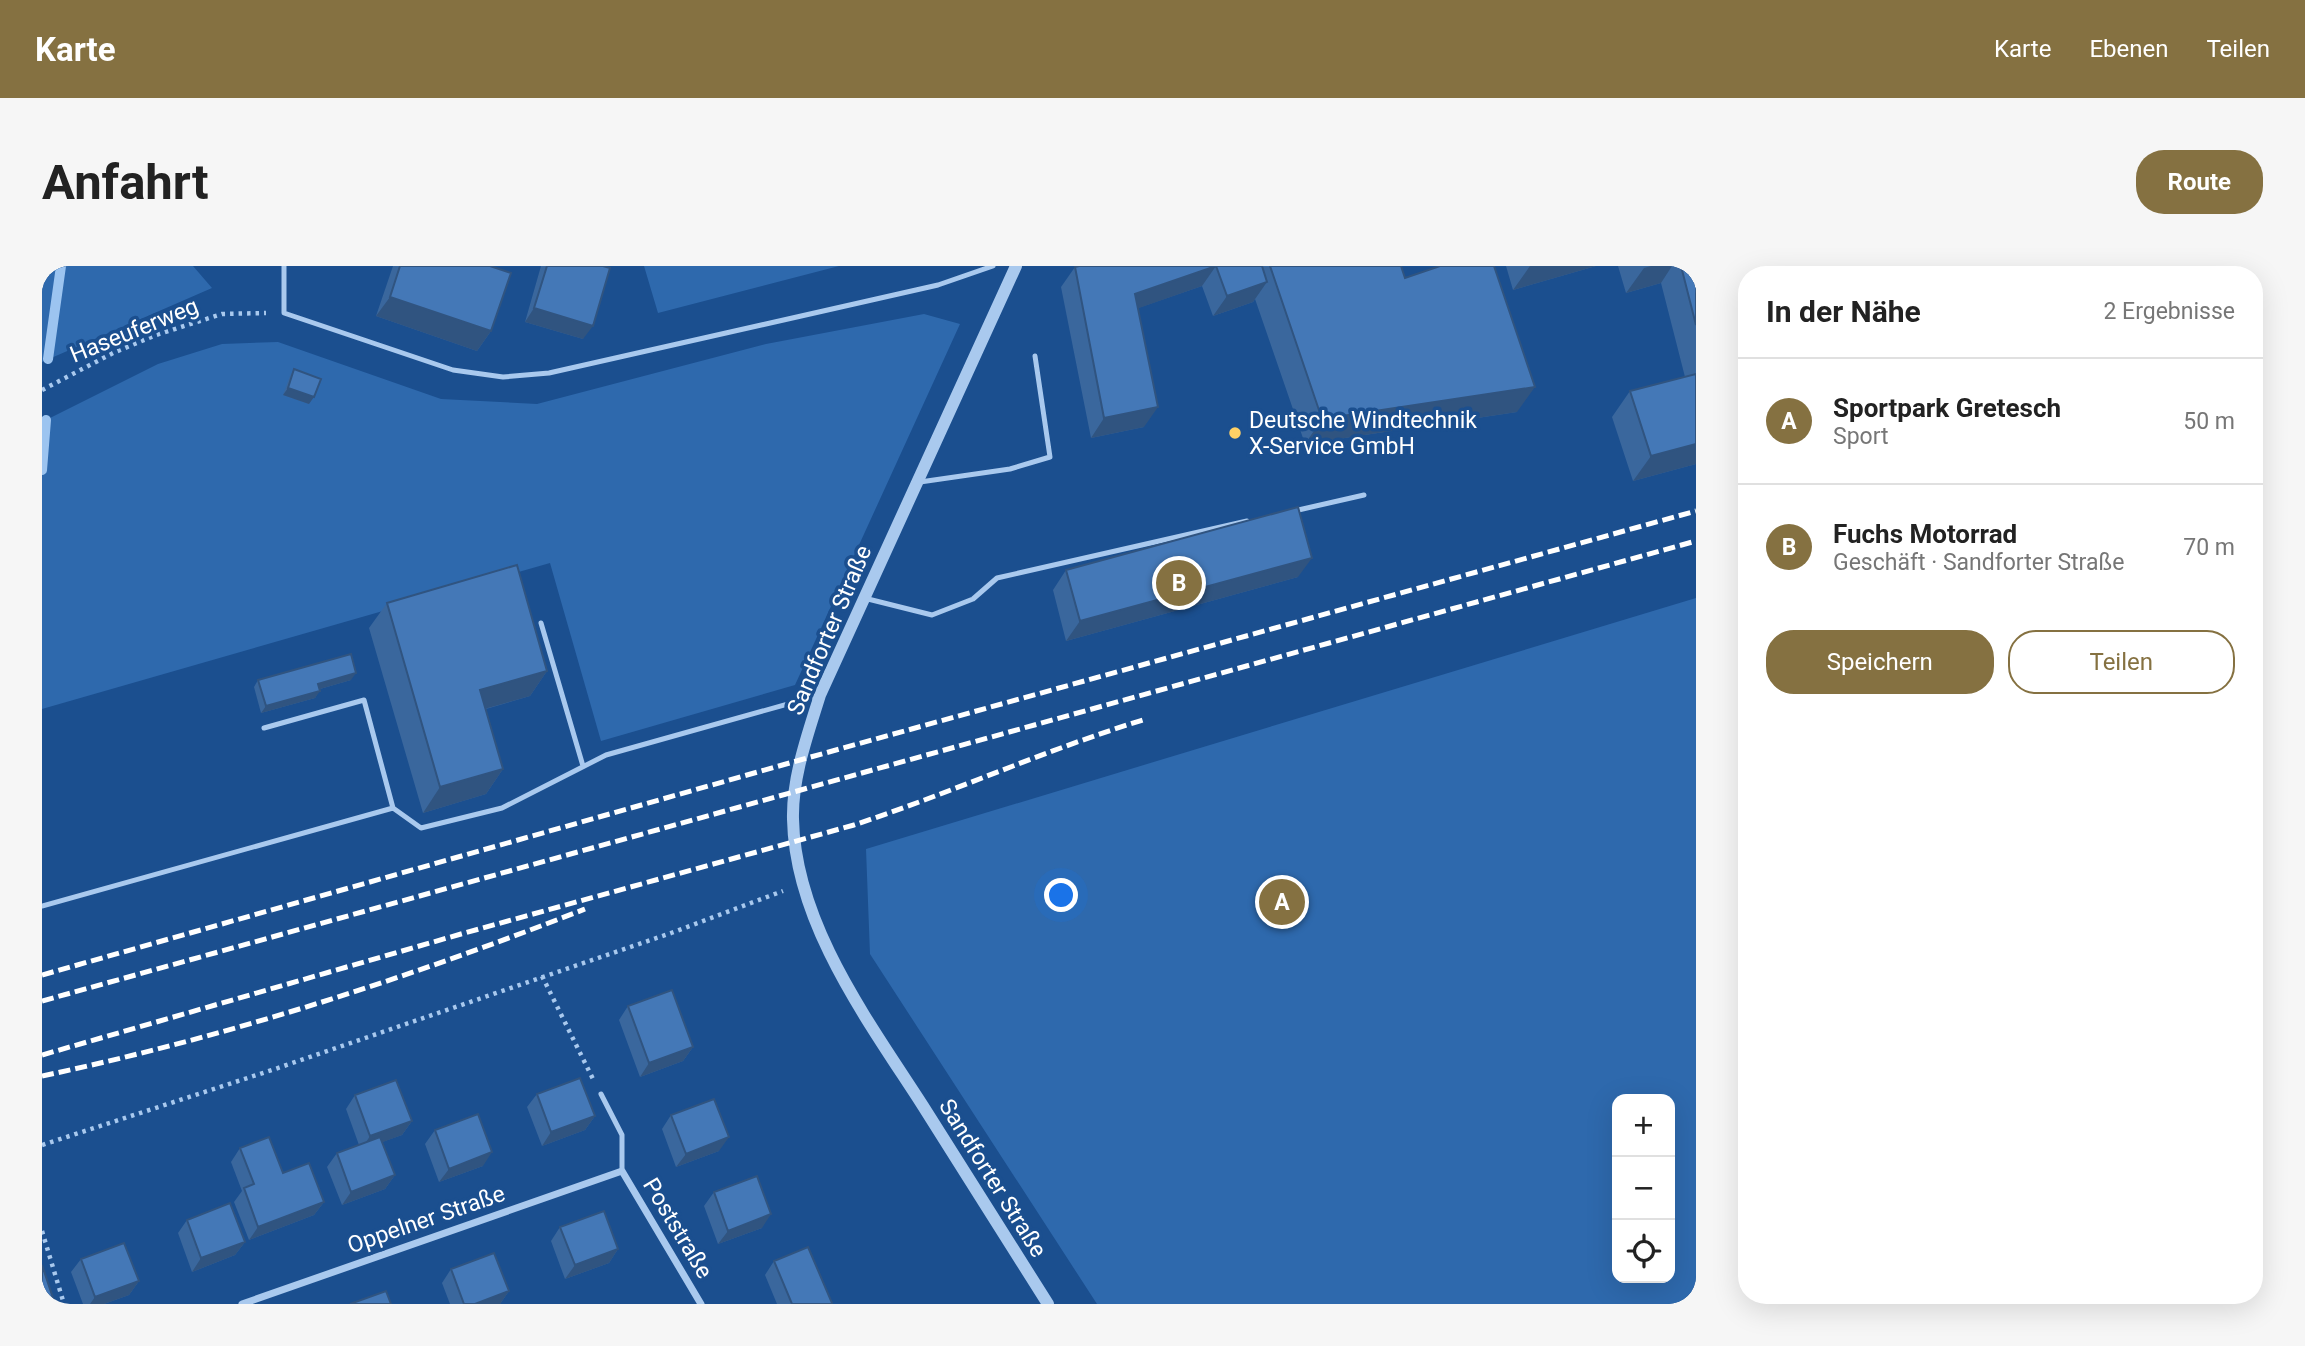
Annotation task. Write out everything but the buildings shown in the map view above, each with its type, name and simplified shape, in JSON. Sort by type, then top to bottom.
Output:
[{"type":"street","name":"Sandforter Straße","points":[[1016,266],[820,695],[800,760],[793,816],[794,841],[803,883],[825,945],[856,1002],[1048,1304]]},
{"type":"street","name":"Oppelner Straße","points":[[242,1304],[622,1171]]},
{"type":"street","name":"Poststraße","points":[[622,1171],[701,1304]]},
{"type":"lane","points":[[284,266],[284,313],[453,370],[503,377],[549,373],[938,285],[993,266]]},
{"type":"lane","points":[[917,482],[1010,469],[1050,457],[1035,356]]},
{"type":"lane","points":[[1283,513],[1364,495]]},
{"type":"lane","points":[[864,598],[932,615],[973,599],[997,578],[1255,519]]},
{"type":"lane","points":[[541,623],[583,766]]},
{"type":"lane","points":[[264,728],[364,700],[393,808],[421,828],[502,808],[606,755],[820,695]]},
{"type":"lane","points":[[42,906],[393,808]]},
{"type":"lane","points":[[601,1094],[622,1135],[622,1171]]},
{"type":"path","name":"Haseuferweg","points":[[42,390],[113,353],[156,335],[222,314],[284,313]]},
{"type":"path","points":[[42,1145],[272,1070],[671,933],[803,883]]},
{"type":"path","points":[[542,976],[601,1094]]},
{"type":"path","points":[[42,1231],[64,1304]]},
{"type":"shaded area","points":[[42,266],[193,266],[212,288],[42,362]]},
{"type":"shaded area","points":[[644,266],[839,266],[658,313]]},
{"type":"shaded area","points":[[924,314],[960,324],[795,685],[601,741],[550,563],[42,709],[42,422],[158,364],[222,344],[278,342],[441,399],[537,404],[766,344]]},
{"type":"shaded area","points":[[1696,598],[1696,1304],[1097,1304],[870,954],[866,849]]},
{"type":"waterway","points":[[48,359],[61,266]]},
{"type":"waterway","points":[[42,470],[46,420]]},
{"type":"railway","points":[[42,975],[800,760],[1696,511]]},
{"type":"railway","points":[[42,1001],[1696,541]]},
{"type":"railway","points":[[42,1055],[461,934],[854,825],[1143,720]]},
{"type":"railway","points":[[42,1076],[180,1043],[316,1004],[452,959],[585,909]]},
{"type":"place","name":"Deutsche Windtechnik X-Service GmbH","points":[[1235,433]]},
{"type":"place","name":"Fuchs Motorrad","points":[[1179,583]]},
{"type":"place","name":"Sportpark Gretesch","points":[[1282,902]]}]
